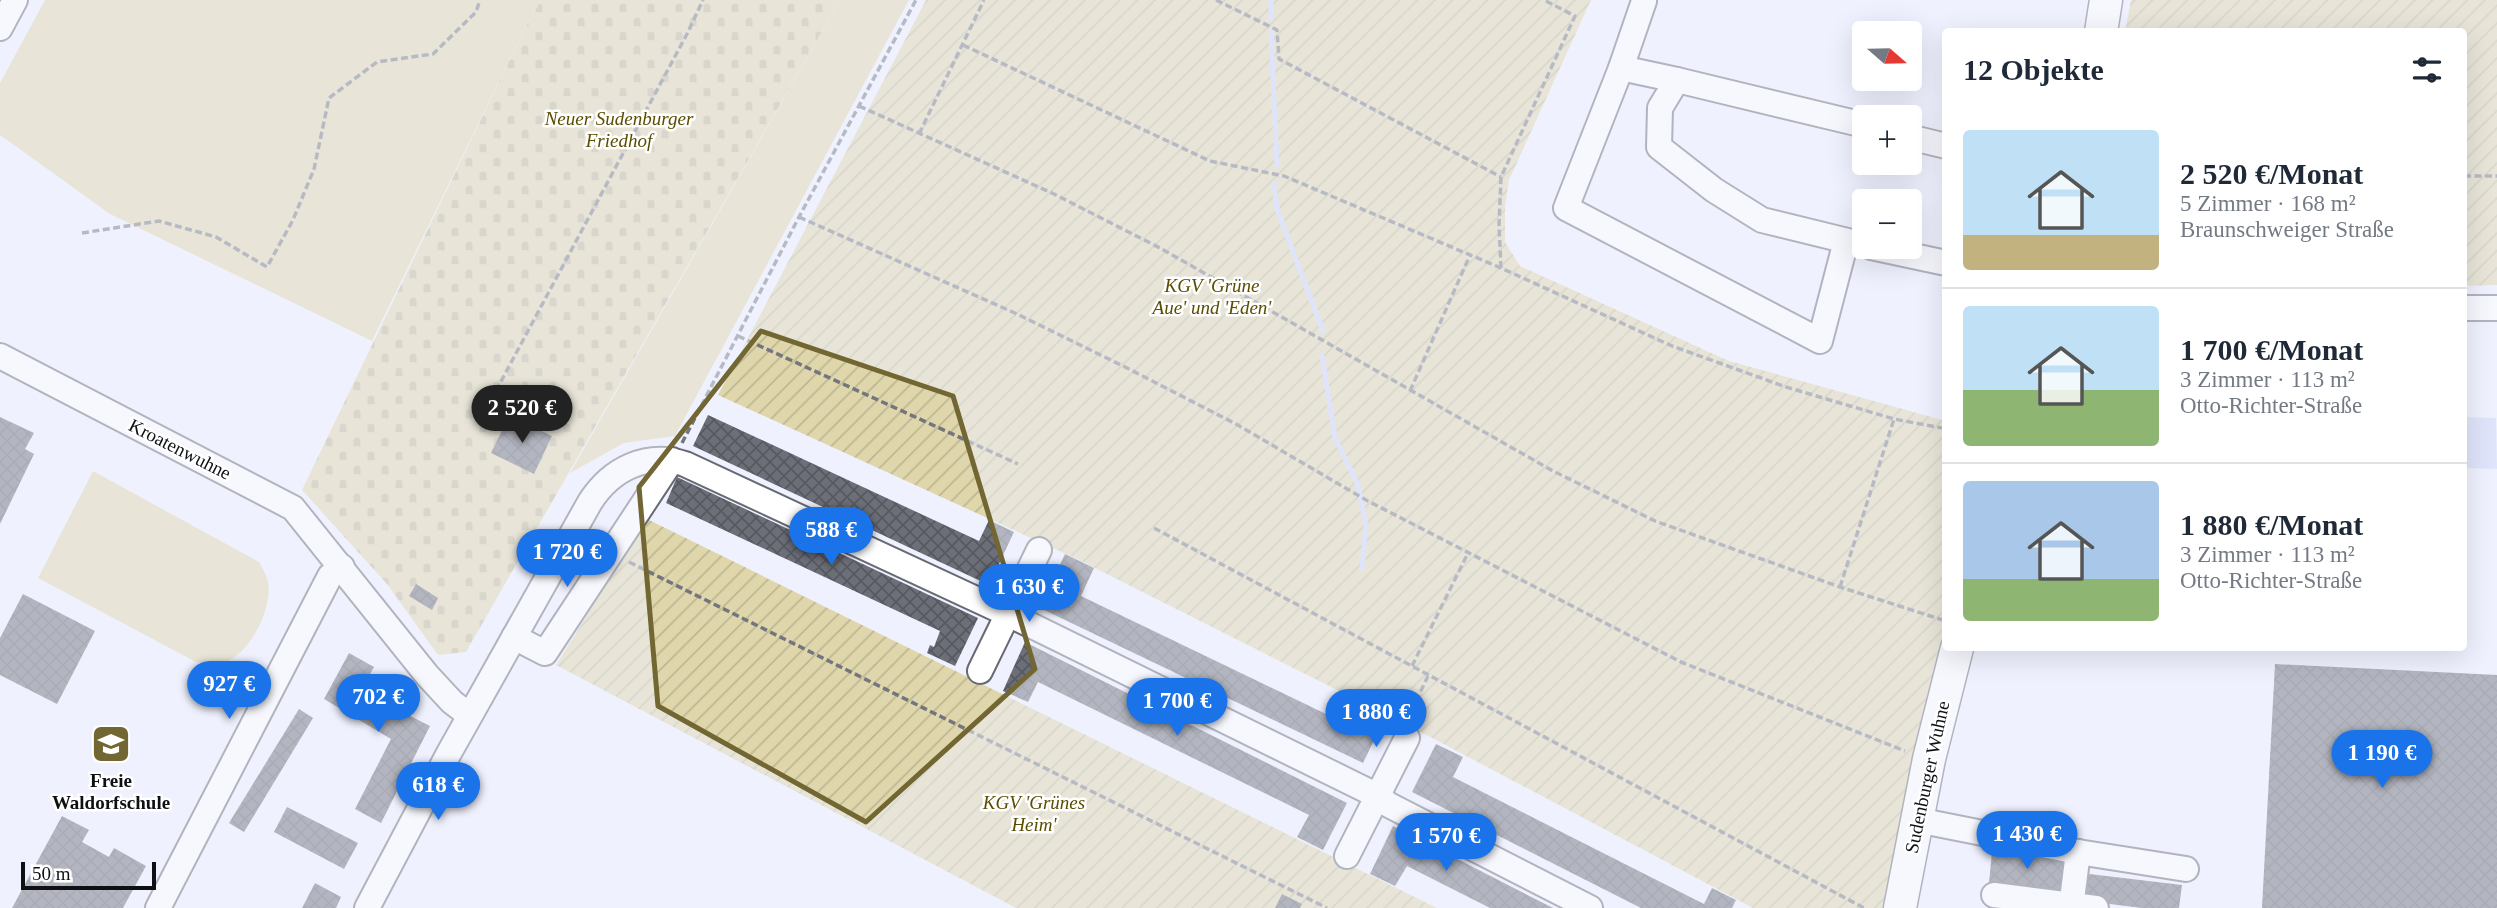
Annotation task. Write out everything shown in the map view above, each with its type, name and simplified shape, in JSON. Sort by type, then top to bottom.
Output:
[{"type":"main road","points":[[2102,28],[2106,0]]},
{"type":"main road","name":"Sudenburger Wuhne","points":[[1900,908],[1929,759],[1956,651]]},
{"type":"street","points":[[0,29],[15,0]]},
{"type":"street","points":[[1644,1],[1621,68],[1566,208],[1820,341],[1852,251]]},
{"type":"street","points":[[1621,68],[1852,122]]},
{"type":"street","points":[[1677,80],[1660,108],[1659,147],[1714,190],[1762,220],[1852,242]]},
{"type":"street","points":[[1922,140],[1942,145]]},
{"type":"street","points":[[1922,259],[1942,263]]},
{"type":"street","points":[[2467,308],[2497,308]]},
{"type":"street","name":"Kroatenwuhne","points":[[0,356],[293,508],[427,675],[452,702],[469,715]]},
{"type":"street","points":[[367,908],[469,715],[600,488],[619,471],[652,460],[672,460],[699,470],[1008,614],[1378,796],[1396,808],[1590,908]]},
{"type":"street","points":[[514,637],[545,653],[672,460]]},
{"type":"street","points":[[980,671],[1039,551]]},
{"type":"street","points":[[158,908],[330,576],[342,566]]},
{"type":"street","points":[[1347,856],[1378,796],[1406,731]]},
{"type":"street","points":[[1917,820],[2078,852],[2186,869]]},
{"type":"street","points":[[2071,906],[2078,852]]},
{"type":"street","points":[[1994,895],[2096,908]]},
{"type":"path","points":[[82,233],[159,221],[216,237],[267,267],[293,220],[314,169],[329,98],[377,62],[433,54],[476,12],[480,0]]},
{"type":"path","points":[[491,400],[703,0]]},
{"type":"path","points":[[672,460],[916,0]]},
{"type":"path","points":[[919,134],[984,0]]},
{"type":"path","points":[[1216,0],[1276,30],[1279,59],[1501,177]]},
{"type":"path","points":[[1501,268],[1501,177],[1575,16],[1545,0]]},
{"type":"path","points":[[962,45],[1210,161],[1284,176],[1501,268],[1672,346],[1786,387],[1894,419],[1942,428]]},
{"type":"path","points":[[859,106],[1054,194],[1160,248],[1553,471],[1655,521],[1840,587],[1942,620]]},
{"type":"path","points":[[2467,176],[2497,176]]},
{"type":"path","points":[[799,217],[1017,314],[1129,369],[1236,424],[1366,500],[1681,662],[1916,755]]},
{"type":"path","points":[[1410,391],[1470,255]]},
{"type":"path","points":[[738,335],[1017,464]]},
{"type":"path","points":[[1840,587],[1894,419]]},
{"type":"path","points":[[1154,528],[1864,908]]},
{"type":"path","points":[[1412,666],[1468,553]]},
{"type":"path","points":[[623,559],[1327,908]]},
{"type":"path","points":[[1406,731],[1429,675]]},
{"type":"highlighted area","points":[[761,331],[953,396],[1035,669],[866,822],[658,706],[639,487]]},
{"type":"green space","points":[[45,0],[541,0],[372,341],[110,214],[0,135],[0,83]]},
{"type":"green space","name":"Neuer Sudenburger Friedhof","points":[[541,0],[840,0],[466,652],[438,655],[387,584],[302,490],[524,30]]},
{"type":"green space","points":[[840,0],[909,0],[675,436],[624,443],[570,473]]},
{"type":"green space","name":"KGV 'Grüne Aue' und 'Eden'","points":[[926,0],[1591,0],[1509,180],[1505,207],[1505,242],[1520,266],[1729,361],[1942,420],[1944,651],[1888,908],[1753,908],[1438,741],[1077,559],[718,395]]},
{"type":"green space","points":[[2131,0],[2497,0],[2497,285],[2467,286],[2467,28],[2126,28]]},
{"type":"green space","points":[[93,471],[259,562],[268,582],[267,604],[258,629],[242,651],[220,664],[196,662],[38,578]]},
{"type":"green space","name":"KGV 'Grünes Heim'","points":[[647,519],[1437,908],[1016,908],[556,665]]},
{"type":"water","points":[[2467,417],[2496,418],[2497,469],[2467,468]]},
{"type":"building","points":[[708,415],[979,541],[989,520],[1014,532],[989,585],[693,446]]},
{"type":"building","points":[[509,416],[552,436],[534,474],[491,453]]},
{"type":"building","points":[[0,417],[34,433],[25,449],[34,454],[0,524]]},
{"type":"building","points":[[677,477],[978,618],[955,666],[927,653],[930,645],[934,647],[940,631],[666,503]]},
{"type":"building","points":[[1065,554],[1094,568],[1081,596],[1351,726],[1361,704],[1386,716],[1363,763],[1040,608]]},
{"type":"building","points":[[416,584],[438,598],[432,610],[409,596]]},
{"type":"building","points":[[23,594],[95,631],[57,704],[0,675],[0,638]]},
{"type":"building","points":[[1025,642],[1347,803],[1323,850],[1297,837],[1309,815],[1038,682],[1028,702],[1003,691]]},
{"type":"building","points":[[349,653],[374,667],[363,687],[387,700],[385,703],[430,726],[381,823],[355,809],[391,739],[324,699]]},
{"type":"building","points":[[2275,664],[2497,675],[2497,908],[2262,908]]},
{"type":"building","points":[[299,709],[313,718],[244,832],[229,823]]},
{"type":"building","points":[[1436,744],[1463,757],[1453,777],[1704,904],[1712,888],[1736,900],[1732,908],[1641,908],[1412,792]]},
{"type":"building","points":[[287,807],[358,843],[344,869],[274,832]]},
{"type":"building","points":[[62,816],[89,830],[82,842],[109,857],[114,848],[146,866],[123,908],[12,908]]},
{"type":"building","points":[[1393,826],[1553,908],[1490,908],[1407,866],[1395,886],[1370,874]]},
{"type":"building","points":[[1992,852],[2065,859],[2062,890],[1989,883]]},
{"type":"building","points":[[2081,873],[2182,885],[2179,908],[2142,908],[2078,900]]},
{"type":"building","points":[[315,883],[341,897],[336,908],[302,908]]},
{"type":"building","points":[[1282,894],[1302,904],[1300,908],[1275,908]]},
{"type":"waterway","points":[[1271,0],[1271,19]]},
{"type":"waterway","points":[[1271,32],[1277,166]]},
{"type":"waterway","points":[[1274,183],[1277,209],[1323,331]]},
{"type":"waterway","points":[[1322,356],[1335,438],[1358,485],[1366,525],[1362,568]]},
{"type":"place","name":"Freie Waldorfschule","points":[[111,744]]}]
